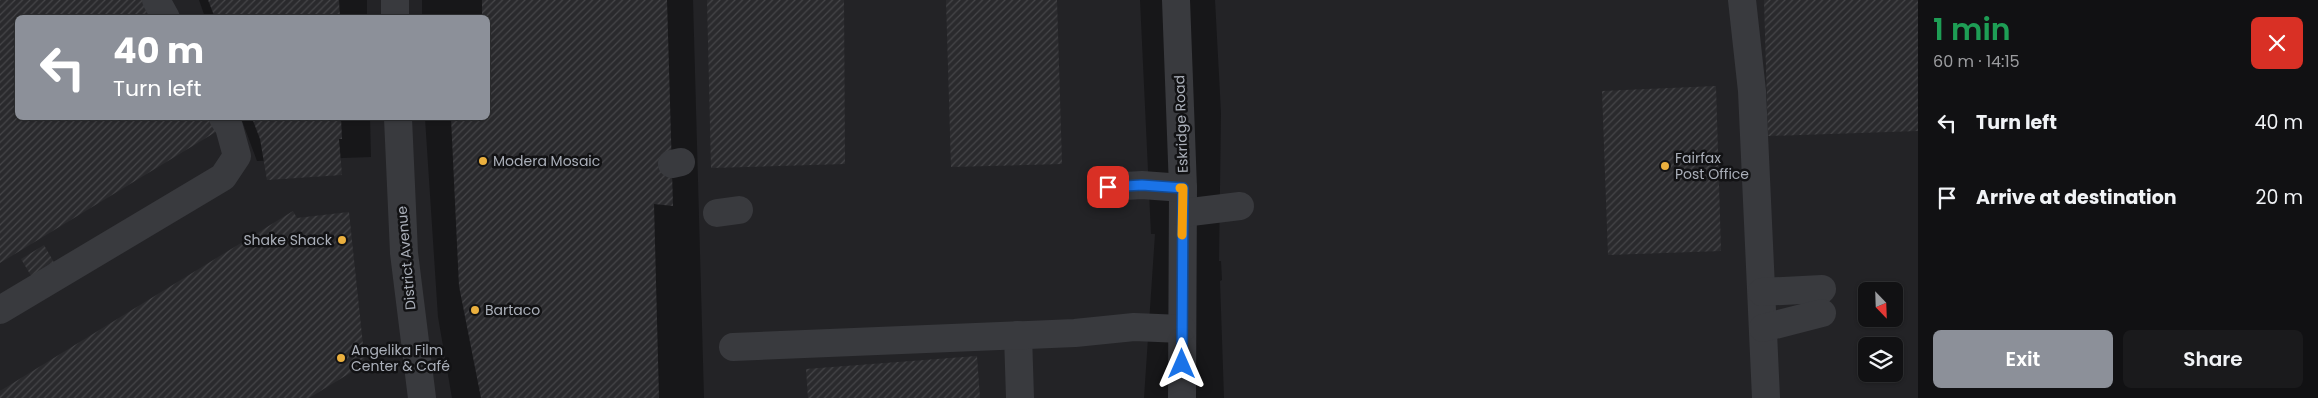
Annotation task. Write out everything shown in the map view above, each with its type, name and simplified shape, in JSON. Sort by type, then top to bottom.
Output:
[{"type":"street","points":[[156,0],[164,15]]},
{"type":"street","points":[[395,0],[396,15]]},
{"type":"street","name":"Eskridge Road","points":[[1176,0],[1183,201],[1182,398]]},
{"type":"street","points":[[1742,0],[1752,91],[1766,398]]},
{"type":"street","points":[[0,310],[222,177],[236,156],[229,127],[224,120]]},
{"type":"street","name":"District Avenue","points":[[398,120],[404,253],[422,398]]},
{"type":"street","points":[[1108,187],[1142,185],[1183,201],[1240,206]]},
{"type":"street","points":[[1762,292],[1822,301],[1763,328]]},
{"type":"street","points":[[733,347],[1018,334],[1075,334],[1134,327],[1182,329]]},
{"type":"street","points":[[1018,334],[1020,398]]},
{"type":"shaded area","points":[[0,0],[199,0],[204,15],[15,15],[15,120],[242,120],[257,161],[371,157],[370,120],[425,120],[438,317],[452,398],[0,398]]},
{"type":"shaded area","points":[[367,0],[422,0],[422,15],[367,15]]},
{"type":"shaded area","points":[[693,0],[1140,0],[1151,234],[1155,234],[1144,398],[704,398]]},
{"type":"shaded area","points":[[1215,0],[1918,0],[1918,398],[1224,398],[1220,281],[1222,280],[1221,261],[1219,261],[1221,113]]},
{"type":"building","points":[[0,0],[148,0],[157,15],[15,15],[15,120],[220,120],[224,127],[0,263]]},
{"type":"building","points":[[208,0],[339,0],[340,15],[214,15]]},
{"type":"building","points":[[482,0],[667,0],[673,206],[654,204],[659,398],[481,398],[459,286],[451,120],[490,120],[490,15],[482,15]]},
{"type":"building","points":[[707,0],[844,0],[845,164],[711,168]]},
{"type":"building","points":[[946,0],[1057,0],[1062,164],[951,167]]},
{"type":"building","points":[[1764,0],[1918,0],[1918,131],[1768,136]]},
{"type":"building","points":[[1716,86],[1721,251],[1608,255],[1602,91]]},
{"type":"building","points":[[253,120],[341,120],[342,139],[339,139],[342,175],[267,180],[260,139]]},
{"type":"building","points":[[293,211],[297,218],[349,212],[365,364],[309,398],[0,398],[0,391]]},
{"type":"building","points":[[44,245],[56,266],[33,279],[21,259]]},
{"type":"building","points":[[977,356],[980,398],[808,398],[806,369]]},
{"type":"slow traffic","points":[[1180,188],[1183,188],[1182,235]]},
{"type":"place","name":"Modera Mosaic","points":[[483,161]]},
{"type":"place","name":"Fairfax Post Office","points":[[1665,166]]},
{"type":"place","name":"Shake Shack","points":[[342,240]]},
{"type":"place","name":"Bartaco","points":[[475,310]]},
{"type":"place","name":"Angelika Film Center & Café","points":[[341,358]]},
{"type":"route","points":[[1108,187],[1142,185],[1183,188],[1182,364]]}]
